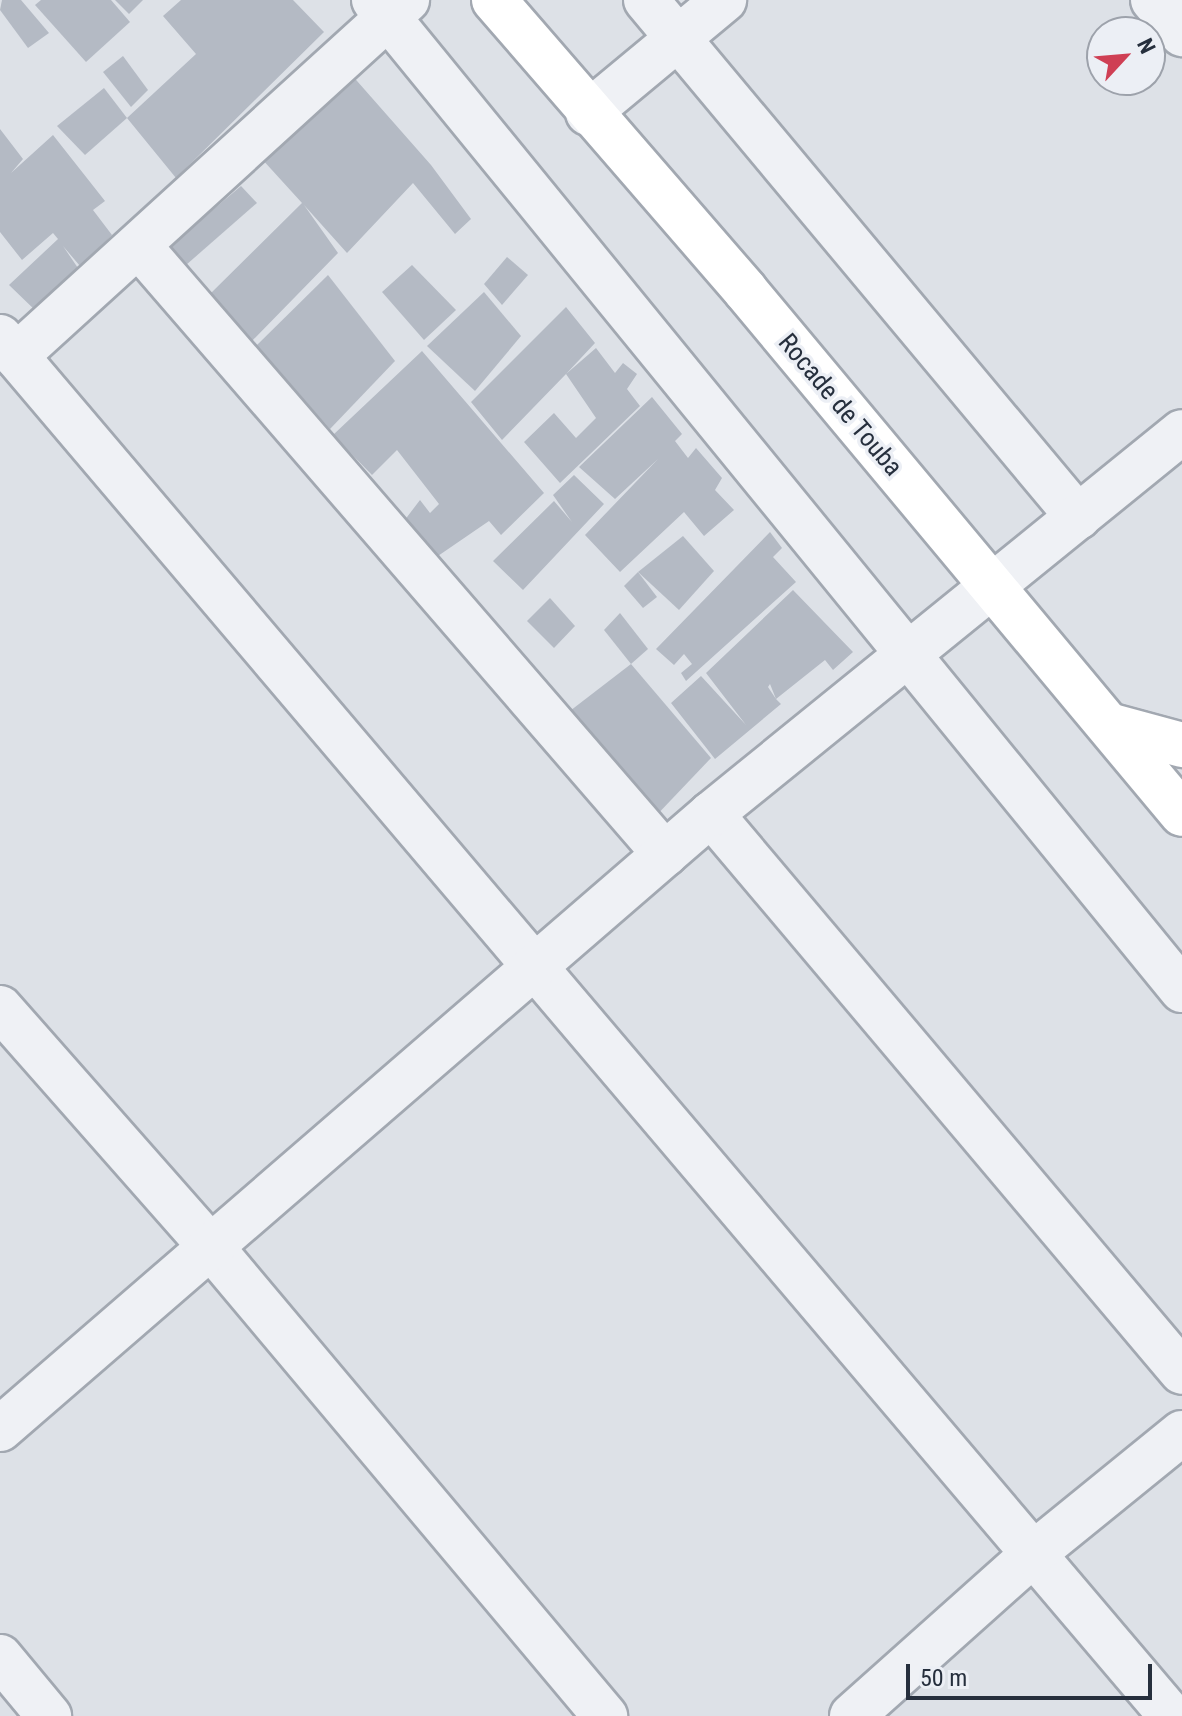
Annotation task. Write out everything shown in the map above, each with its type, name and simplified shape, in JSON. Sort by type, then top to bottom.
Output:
[{"type":"main road","name":"Rocade de Touba","points":[[494,0],[588,113],[745,290],[1112,726],[1182,814]]},
{"type":"main road","points":[[1112,726],[1182,745]]},
{"type":"street","points":[[646,0],[1078,517]]},
{"type":"street","points":[[588,113],[724,0]]},
{"type":"street","points":[[1153,0],[1182,34]]},
{"type":"street","points":[[1171,1716],[8,347],[139,246],[390,5],[905,656],[1182,990]]},
{"type":"street","points":[[139,246],[665,854]]},
{"type":"street","points":[[0,1429],[711,814],[1182,432]]},
{"type":"street","points":[[711,814],[1182,1372]]},
{"type":"street","points":[[0,1008],[211,1247],[605,1716]]},
{"type":"street","points":[[852,1716],[1033,1554],[1182,1433]]},
{"type":"street","points":[[0,1657],[49,1716]]},
{"type":"building","points":[[2,0],[21,0],[49,33],[28,48],[0,10]]},
{"type":"building","points":[[41,0],[111,0],[130,22],[86,62],[35,5]]},
{"type":"building","points":[[115,0],[143,0],[129,14]]},
{"type":"building","points":[[181,0],[293,0],[324,32],[176,178],[127,118],[196,54],[163,16]]},
{"type":"building","points":[[123,56],[148,90],[131,107],[103,72]]},
{"type":"building","points":[[350,73],[431,165],[471,219],[455,234],[413,183],[347,253],[304,205],[338,253],[250,343],[209,295],[302,203],[261,158]]},
{"type":"building","points":[[104,88],[127,118],[85,155],[57,126]]},
{"type":"building","points":[[0,129],[23,159],[11,173],[53,135],[105,201],[93,210],[112,235],[80,266],[63,246],[80,271],[37,312],[9,285],[58,239],[53,233],[22,260],[0,232]]},
{"type":"building","points":[[241,186],[257,203],[186,265],[169,247]]},
{"type":"building","points":[[507,257],[528,275],[502,305],[484,284]]},
{"type":"building","points":[[412,265],[456,310],[424,340],[382,292]]},
{"type":"building","points":[[328,275],[395,361],[330,429],[256,346]]},
{"type":"building","points":[[484,292],[521,336],[475,391],[427,346]]},
{"type":"building","points":[[566,307],[595,343],[502,440],[471,402]]},
{"type":"building","points":[[596,348],[615,373],[623,363],[637,374],[627,389],[640,406],[560,483],[524,442],[554,413],[576,438],[596,418],[566,374]]},
{"type":"building","points":[[422,351],[544,493],[501,535],[489,521],[435,558],[404,521],[420,500],[430,513],[439,504],[397,450],[372,475],[333,435]]},
{"type":"building","points":[[652,397],[682,434],[675,441],[688,458],[696,448],[722,478],[715,490],[734,510],[704,536],[684,512],[620,572],[585,535],[658,459],[615,499],[579,467]]},
{"type":"building","points":[[574,475],[604,504],[523,590],[493,561],[554,501],[572,522],[553,495]]},
{"type":"building","points":[[770,532],[782,548],[773,557],[796,582],[686,681],[681,673],[692,664],[684,654],[674,665],[656,649]]},
{"type":"building","points":[[683,536],[714,571],[679,610],[638,572]]},
{"type":"building","points":[[638,572],[657,597],[643,608],[624,586]]},
{"type":"building","points":[[793,590],[853,652],[833,670],[825,660],[776,699],[781,704],[715,759],[671,703],[701,676],[746,725],[706,673]]},
{"type":"building","points":[[550,598],[575,626],[554,648],[527,621]]},
{"type":"building","points":[[620,613],[648,649],[631,664],[604,630]]},
{"type":"building","points":[[631,664],[711,758],[652,820],[566,714]]}]
